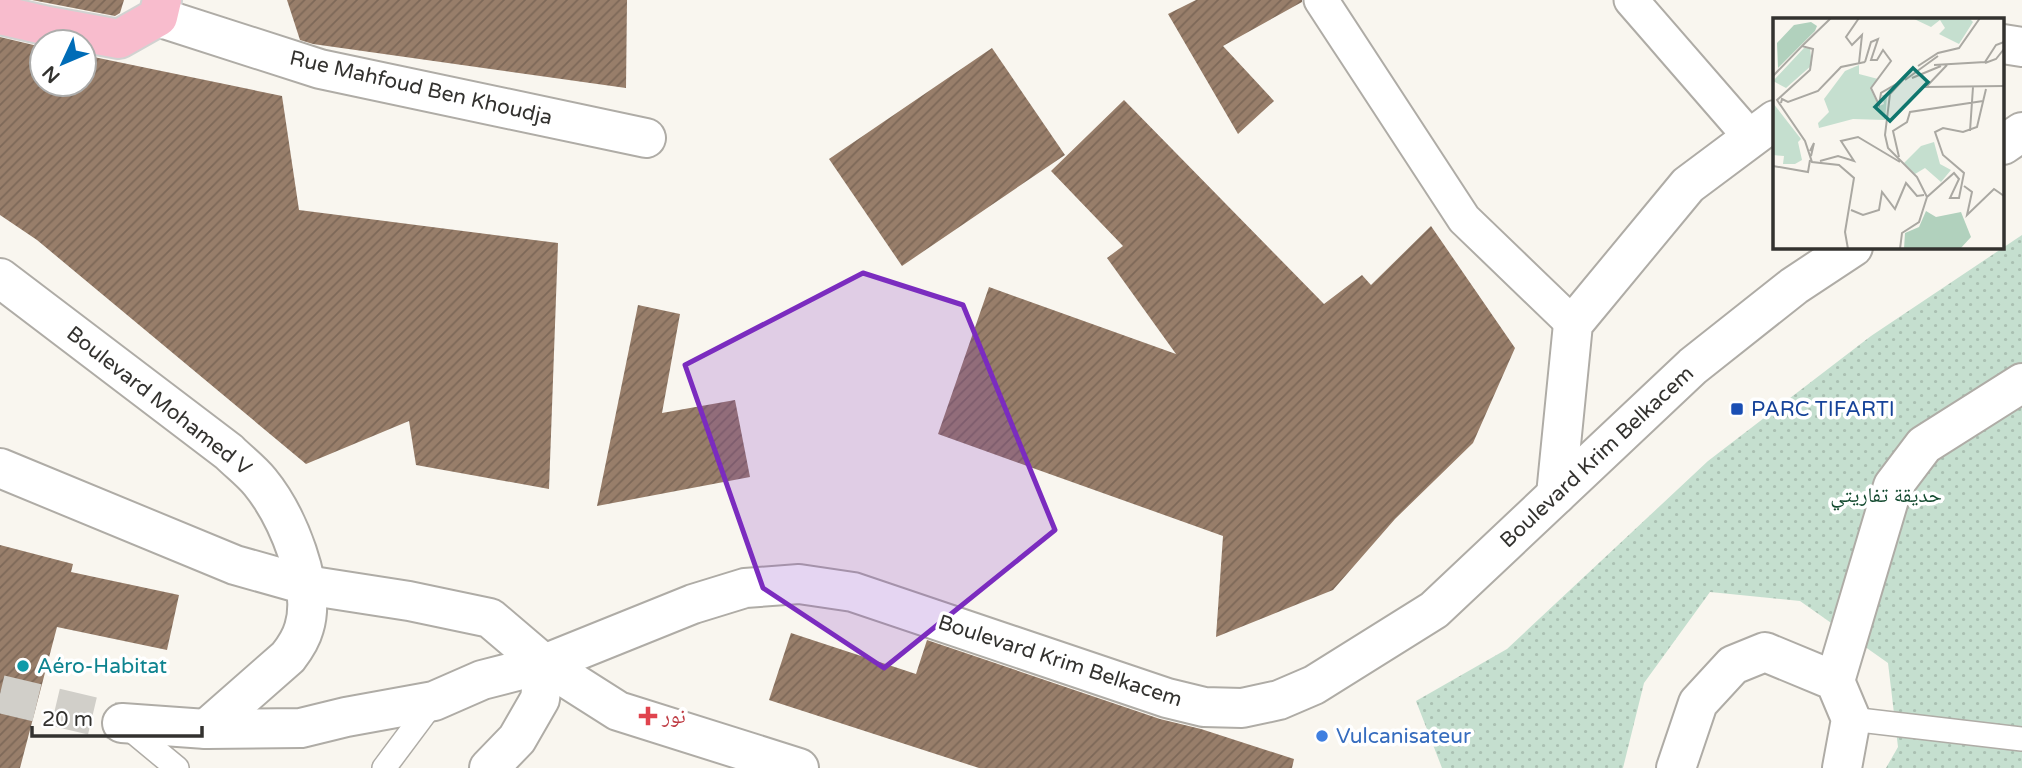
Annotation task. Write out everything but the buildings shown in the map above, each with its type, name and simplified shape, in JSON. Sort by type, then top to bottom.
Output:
[{"type":"main road","points":[[0,15],[119,39],[160,8]]},
{"type":"main road","name":"Rue Mahfoud Ben Khoudja","points":[[160,8],[320,69],[646,138]]},
{"type":"main road","points":[[2004,44],[2022,47]]},
{"type":"main road","points":[[1556,495],[1573,324],[1688,185],[1763,129]]},
{"type":"main road","points":[[2004,144],[2022,133]]},
{"type":"main road","name":"Boulevard Krim Belkacem","points":[[122,723],[206,729],[301,728],[434,701],[482,680],[544,664],[693,604],[745,588],[799,584],[853,592],[1167,698],[1204,707],[1242,708],[1279,700],[1314,685],[1434,610],[1693,366],[1794,286],[1851,248]]},
{"type":"main road","name":"Boulevard Mohamed V","points":[[0,278],[229,452],[260,481],[283,518],[306,585]]},
{"type":"main road","points":[[1842,768],[1851,719],[1835,681],[1893,486],[1923,445],[2022,383]]},
{"type":"main road","points":[[0,468],[235,565],[306,585],[409,601],[490,618],[544,664],[618,711],[799,768]]},
{"type":"main road","points":[[206,729],[288,657],[298,643],[307,610],[306,585]]},
{"type":"main road","points":[[1676,768],[1698,703],[1733,666],[1765,652],[1835,681]]},
{"type":"main road","points":[[489,768],[517,739],[540,699],[544,664]]},
{"type":"street","points":[[1321,0],[1464,219],[1573,324]]},
{"type":"street","points":[[1631,0],[1763,129]]},
{"type":"lane","points":[[384,768],[434,701]]},
{"type":"lane","points":[[1851,719],[2022,739]]},
{"type":"lane","points":[[122,723],[177,768]]},
{"type":"highlighted area","points":[[863,273],[963,305],[1055,530],[884,668],[763,588],[685,365]]},
{"type":"green space","name":"حديقة تفاريتي","points":[[2022,235],[2022,768],[1886,768],[1898,747],[1888,663],[1800,601],[1710,592],[1644,683],[1623,768],[1442,768],[1416,701],[1507,649],[1708,461],[1871,336]]},
{"type":"tunnel","points":[[0,694],[122,723]]},
{"type":"place","name":"PARC TIFARTI","points":[[1737,409]]},
{"type":"place","name":"Aéro-Habitat","points":[[23,666]]},
{"type":"place","name":"نور","points":[[648,716]]},
{"type":"place","name":"Vulcanisateur","points":[[1322,736]]}]
